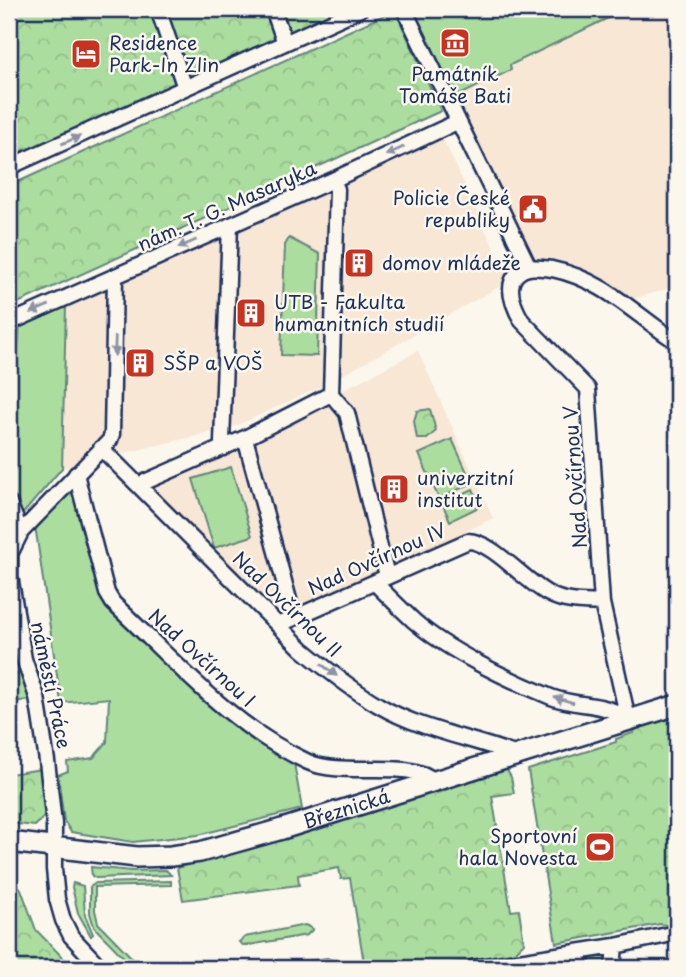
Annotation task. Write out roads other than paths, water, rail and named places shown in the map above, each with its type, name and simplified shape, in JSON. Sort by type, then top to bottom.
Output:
[{"type":"main road","name":"Březnická","points":[[9,842],[137,857],[187,854],[238,842],[677,705]]},
{"type":"street","points":[[158,9],[185,88]]},
{"type":"street","points":[[273,9],[285,43]]},
{"type":"street","points":[[9,167],[360,9]]},
{"type":"street","points":[[404,9],[529,267],[566,272],[591,281],[677,342]]},
{"type":"street","name":"nám. T. G. Masaryka","points":[[10,322],[115,278],[457,122]]},
{"type":"street","points":[[333,180],[337,189],[331,394],[347,413],[381,580],[416,622],[460,652],[546,695],[571,703],[611,708],[628,719]]},
{"type":"street","points":[[224,448],[223,391],[230,225]]},
{"type":"street","name":"Nad Ovčírnou V","points":[[529,267],[517,273],[512,281],[511,290],[516,310],[522,321],[586,384],[589,395],[602,603],[628,719]]},
{"type":"street","points":[[9,503],[21,532],[101,449],[112,434],[115,278]]},
{"type":"street","points":[[9,355],[10,322]]},
{"type":"street","points":[[138,485],[224,448],[331,394]]},
{"type":"street","points":[[245,438],[294,618]]},
{"type":"street","name":"Nad Ovčírnou II","points":[[101,449],[326,669],[382,707],[420,723],[517,755]]},
{"type":"street","name":"Nad Ovčírnou I","points":[[76,474],[107,593],[113,603],[216,702],[261,735],[321,767],[407,770],[424,774],[434,781]]},
{"type":"street","name":"náměstí Práce","points":[[21,532],[10,554],[10,576],[24,659],[39,707],[53,813],[57,899],[63,920],[81,948],[101,968]]},
{"type":"street","name":"Nad Ovčírnou IV","points":[[278,625],[462,542],[474,541],[486,545],[547,593],[567,600],[602,603]]},
{"type":"street","points":[[481,968],[676,933]]},
{"type":"street","points":[[613,968],[615,946]]},
{"type":"street","points":[[573,953],[584,968]]},
{"type":"place","name":"Památník Tomáše Bati","points":[[455,43]]},
{"type":"place","name":"Residence Park-In Zlin","points":[[86,54]]},
{"type":"place","name":"Policie České republiky","points":[[533,209]]},
{"type":"place","name":"domov mládeže","points":[[359,263]]},
{"type":"place","name":"UTB - Fakulta humanitních studií","points":[[251,313]]},
{"type":"place","name":"SŠP a VOŠ","points":[[140,363]]},
{"type":"place","name":"univerzitní institut","points":[[394,489]]},
{"type":"place","name":"Sportovní hala Novesta","points":[[600,847]]}]
